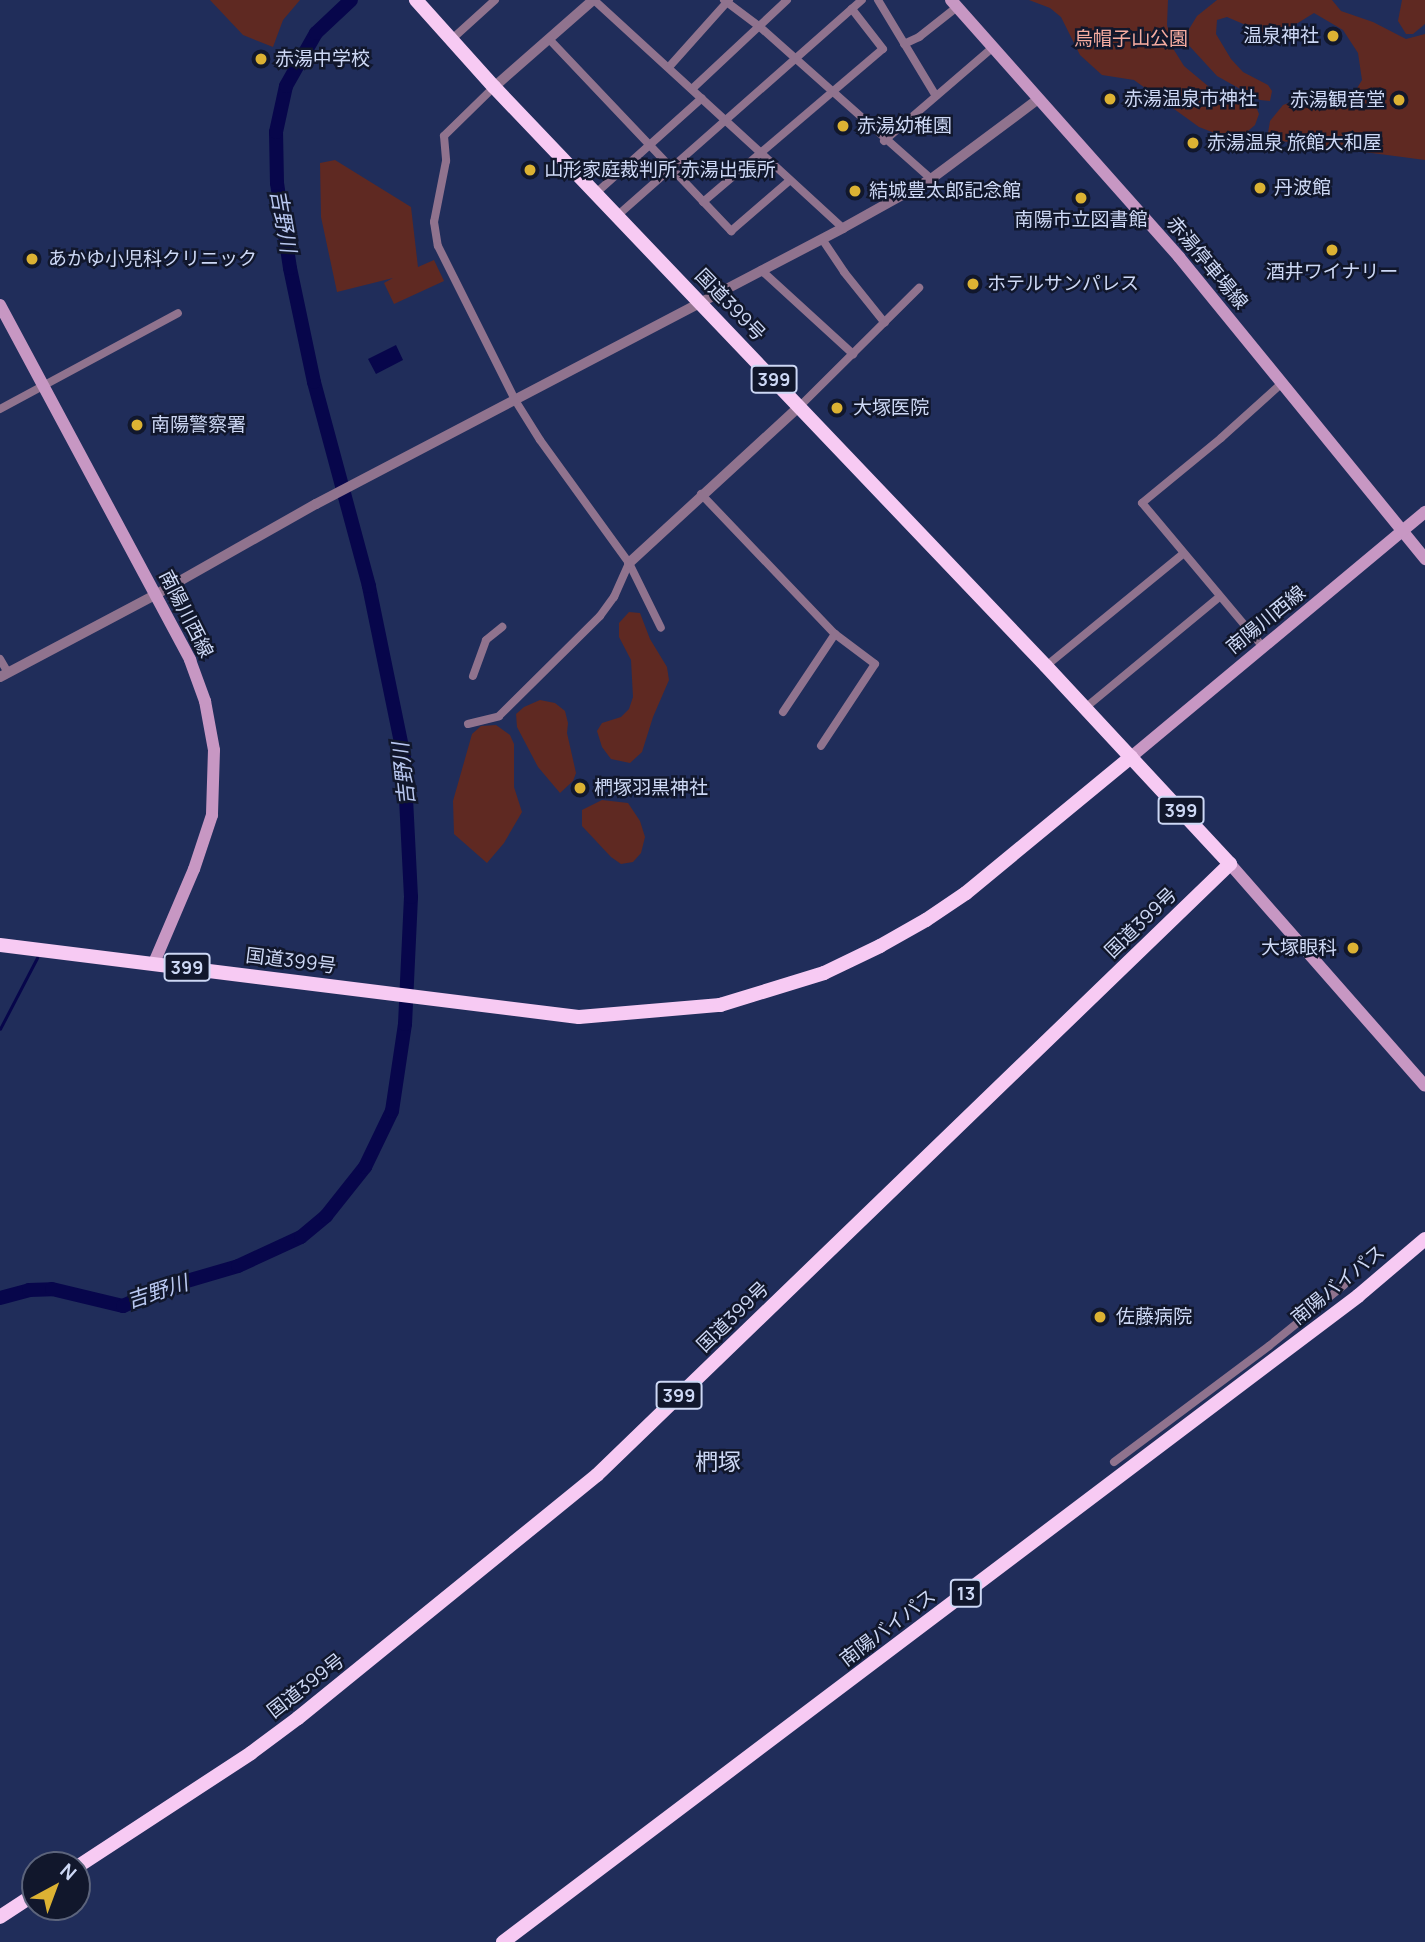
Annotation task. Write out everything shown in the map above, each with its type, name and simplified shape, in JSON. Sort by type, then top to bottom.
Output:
[{"type":"highway","name":"国道399号","points":[[91,1858],[251,1753],[298,1718],[597,1475],[1230,864],[800,406],[494,87],[416,0]]},
{"type":"highway","name":"国道399号","points":[[0,945],[579,1017],[720,1005],[789,986],[880,946],[936,913],[966,893],[1132,757]]},
{"type":"highway","name":"南陽バイパス","points":[[503,1942],[1357,1296],[1425,1238]]},
{"type":"highway","points":[[0,1917],[21,1903]]},
{"type":"main road","name":"赤湯停車場線","points":[[954,4],[1179,257],[1425,559]]},
{"type":"main road","name":"南陽川西線","points":[[0,305],[190,660],[201,690],[212,737],[215,775],[212,815],[154,963]]},
{"type":"main road","name":"南陽川西線","points":[[1132,757],[1425,512]]},
{"type":"main road","points":[[1230,864],[1425,1086]]},
{"type":"street","points":[[452,39],[495,0]]},
{"type":"street","points":[[661,628],[629,563],[540,440],[515,400],[447,267],[434,233],[446,161],[444,136],[494,87],[594,0],[843,228]]},
{"type":"street","points":[[692,89],[787,0]]},
{"type":"street","points":[[618,215],[862,0]]},
{"type":"street","points":[[878,0],[936,96]]},
{"type":"street","points":[[669,67],[727,1],[760,27],[884,141],[931,179]]},
{"type":"street","points":[[904,44],[954,4]]},
{"type":"street","points":[[703,202],[883,49],[852,9]]},
{"type":"street","points":[[549,39],[731,231],[789,181]]},
{"type":"street","points":[[884,141],[992,48]]},
{"type":"street","points":[[596,193],[702,98]]},
{"type":"street","points":[[0,659],[4,675],[155,596],[370,476],[475,424],[700,301],[843,228],[931,179],[1037,100]]},
{"type":"street","points":[[822,239],[844,272],[885,323]]},
{"type":"street","points":[[761,270],[853,354]]},
{"type":"street","points":[[468,724],[499,716],[600,616],[614,597],[629,563],[701,494],[800,406],[919,288]]},
{"type":"street","points":[[0,409],[178,313]]},
{"type":"street","points":[[1264,647],[1142,503],[1221,438],[1280,384]]},
{"type":"street","points":[[701,494],[835,634],[875,664],[821,747]]},
{"type":"street","points":[[1046,666],[1183,554]]},
{"type":"street","points":[[1085,708],[1219,597]]},
{"type":"street","points":[[473,676],[486,640],[502,627]]},
{"type":"street","points":[[783,712],[835,634]]},
{"type":"street","points":[[1114,1462],[1269,1346],[1344,1285]]},
{"type":"green space","points":[[210,0],[300,0],[283,20],[273,47],[243,35]]},
{"type":"green space","name":"烏帽子山公園","points":[[1029,0],[1168,0],[1167,25],[1174,50],[1184,66],[1214,91],[1255,104],[1259,114],[1255,125],[1241,137],[1217,134],[1199,127],[1134,80],[1102,75],[1080,55],[1061,17],[1050,8]]},
{"type":"green space","points":[[1217,0],[1332,0],[1341,11],[1373,22],[1406,39],[1425,34],[1425,160],[1273,140],[1268,133],[1270,121],[1283,105],[1291,102],[1323,109],[1350,100],[1362,80],[1358,53],[1343,30],[1314,13],[1280,34],[1269,35],[1227,17],[1217,20],[1216,34],[1231,59],[1243,72],[1268,85],[1272,91],[1270,101],[1260,100],[1217,76],[1183,39],[1197,16]]},
{"type":"green space","points":[[1402,0],[1425,0],[1425,24],[1413,34],[1406,34],[1398,21]]},
{"type":"green space","points":[[335,160],[411,207],[418,267],[434,260],[444,281],[394,304],[384,283],[393,278],[337,292],[321,217],[320,163]]},
{"type":"green space","points":[[629,612],[640,613],[650,639],[667,667],[669,680],[642,752],[630,763],[611,759],[602,747],[597,731],[602,723],[621,717],[629,709],[633,697],[631,660],[619,637],[619,623]]},
{"type":"green space","points":[[540,700],[555,703],[565,711],[568,723],[567,733],[576,773],[573,781],[560,793],[538,767],[517,727],[516,714]]},
{"type":"green space","points":[[496,725],[510,735],[514,744],[514,787],[522,812],[504,843],[487,863],[454,834],[453,801],[472,734],[481,726]]},
{"type":"green space","points":[[602,800],[628,803],[640,821],[645,837],[641,853],[633,862],[621,864],[611,857],[582,826],[582,810]]},
{"type":"shaded area","points":[[396,345],[403,360],[376,374],[368,359]]},
{"type":"waterway","name":"吉野川","points":[[0,1298],[29,1290],[52,1289],[123,1306],[163,1288],[238,1266],[301,1237],[326,1216],[365,1167],[392,1111],[405,1024],[411,897],[404,757],[369,586],[314,382],[290,268],[277,183],[276,132],[286,86],[316,33],[351,0]]},
{"type":"waterway","points":[[0,1029],[37,958]]},
{"type":"place","name":"温泉神社","points":[[1333,36]]},
{"type":"place","name":"赤湯中学校","points":[[261,59]]},
{"type":"place","name":"赤湯温泉市神社","points":[[1110,99]]},
{"type":"place","name":"赤湯観音堂","points":[[1399,100]]},
{"type":"place","name":"赤湯幼稚園","points":[[843,126]]},
{"type":"place","name":"赤湯温泉 旅館大和屋","points":[[1193,143]]},
{"type":"place","name":"山形家庭裁判所 赤湯出張所","points":[[530,170]]},
{"type":"place","name":"丹波館","points":[[1260,188]]},
{"type":"place","name":"結城豊太郎記念館","points":[[855,191]]},
{"type":"place","name":"南陽市立図書館","points":[[1081,198]]},
{"type":"place","name":"酒井ワイナリー","points":[[1332,250]]},
{"type":"place","name":"あかゆ小児科クリニック","points":[[32,259]]},
{"type":"place","name":"ホテルサンパレス","points":[[973,284]]},
{"type":"place","name":"大塚医院","points":[[837,408]]},
{"type":"place","name":"南陽警察署","points":[[137,425]]},
{"type":"place","name":"椚塚羽黒神社","points":[[580,788]]},
{"type":"place","name":"大塚眼科","points":[[1353,948]]},
{"type":"place","name":"佐藤病院","points":[[1100,1317]]},
{"type":"district","name":"椚塚","points":[[718,1461]]}]
